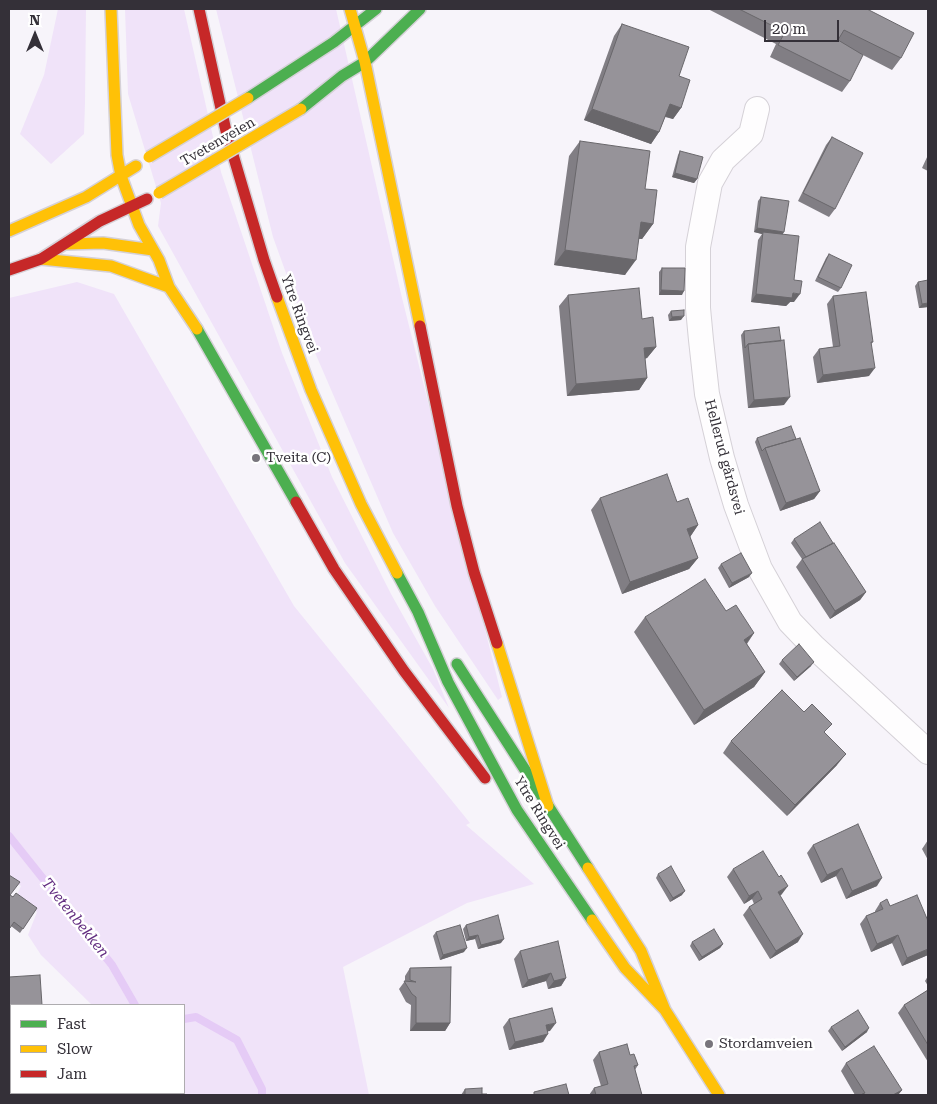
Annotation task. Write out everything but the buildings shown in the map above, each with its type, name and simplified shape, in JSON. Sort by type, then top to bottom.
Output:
[{"type":"main road","points":[[111,9],[116,141],[121,176],[131,206],[170,287],[202,337],[308,526],[361,610],[481,774],[517,810]]},
{"type":"main road","name":"Ytre Ringvei","points":[[200,9],[226,131],[282,315],[343,465],[388,558],[418,612],[448,682],[517,810],[620,962],[665,1010],[720,1095]]},
{"type":"main road","points":[[350,9],[365,62],[457,506],[474,572],[548,806]]},
{"type":"main road","name":"Tvetenveien","points":[[9,231],[86,197],[121,176],[149,157],[255,94],[334,42],[376,9]]},
{"type":"main road","name":"Tvetenveien","points":[[9,270],[41,259],[100,221],[158,193],[265,132],[301,109],[342,76],[365,62],[420,9]]},
{"type":"main road","points":[[66,244],[103,243],[153,250]]},
{"type":"main road","points":[[41,259],[68,260],[111,266],[170,287]]},
{"type":"main road","name":"Ytre Ringvei","points":[[418,612],[449,653],[641,951],[665,1010]]},
{"type":"street","name":"Hellerud gårdsvei","points":[[757,109],[751,134],[723,160],[710,183],[698,248],[698,308],[707,394],[722,458],[736,505],[760,570],[790,622],[813,646],[928,752]]},
{"type":"shaded area","points":[[58,9],[86,9],[84,134],[51,164],[20,134],[44,75]]},
{"type":"shaded area","points":[[125,9],[184,9],[221,172],[282,353],[332,477],[391,594],[433,669],[449,708],[345,563],[158,226],[161,203],[128,94]]},
{"type":"shaded area","points":[[216,9],[336,9],[402,298],[502,697],[498,700],[435,606],[393,533],[313,348],[273,237]]},
{"type":"shaded area","points":[[77,282],[114,294],[294,606],[470,823],[466,825],[534,884],[467,903],[343,967],[369,1095],[130,1095],[185,1094],[185,1004],[91,1004],[41,955],[28,935],[37,912],[17,895],[21,886],[9,878],[9,298]]},
{"type":"waterway","name":"Tvetenbekken","points":[[9,836],[112,965],[134,1004]]},
{"type":"waterway","name":"Tvetenbekken","points":[[185,1019],[196,1017],[237,1040],[262,1089],[262,1095]]},
{"type":"traffic: fast","points":[[248,98],[334,42],[376,9]]},
{"type":"traffic: fast","points":[[301,109],[342,76],[365,62],[420,9]]},
{"type":"traffic: fast","points":[[197,329],[296,502]]},
{"type":"traffic: fast","points":[[397,573],[418,612],[448,682],[517,810],[592,920]]},
{"type":"traffic: fast","points":[[457,664],[588,868]]},
{"type":"traffic: slow","points":[[111,9],[117,155],[121,176],[139,225],[159,260],[169,287],[197,329]]},
{"type":"traffic: slow","points":[[350,9],[365,62],[420,326]]},
{"type":"traffic: slow","points":[[149,157],[248,98]]},
{"type":"traffic: slow","points":[[159,193],[301,109]]},
{"type":"traffic: slow","points":[[9,231],[86,197],[136,166]]},
{"type":"traffic: slow","points":[[66,244],[103,243],[153,250]]},
{"type":"traffic: slow","points":[[41,259],[111,266],[169,287]]},
{"type":"traffic: slow","points":[[277,297],[311,390],[361,504],[397,573]]},
{"type":"traffic: slow","points":[[497,643],[548,806]]},
{"type":"traffic: slow","points":[[588,868],[641,951],[665,1010],[719,1095]]},
{"type":"traffic: slow","points":[[592,920],[625,968],[665,1010]]},
{"type":"traffic: jam","points":[[199,9],[226,131],[264,260],[277,297]]},
{"type":"traffic: jam","points":[[9,270],[41,259],[100,221],[147,199]]},
{"type":"traffic: jam","points":[[420,326],[457,506],[474,572],[497,643]]},
{"type":"traffic: jam","points":[[296,502],[334,569],[404,671],[485,778]]},
{"type":"place","name":"Tveita (C)","points":[[256,458]]},
{"type":"place","name":"Stordamveien","points":[[709,1044]]}]
